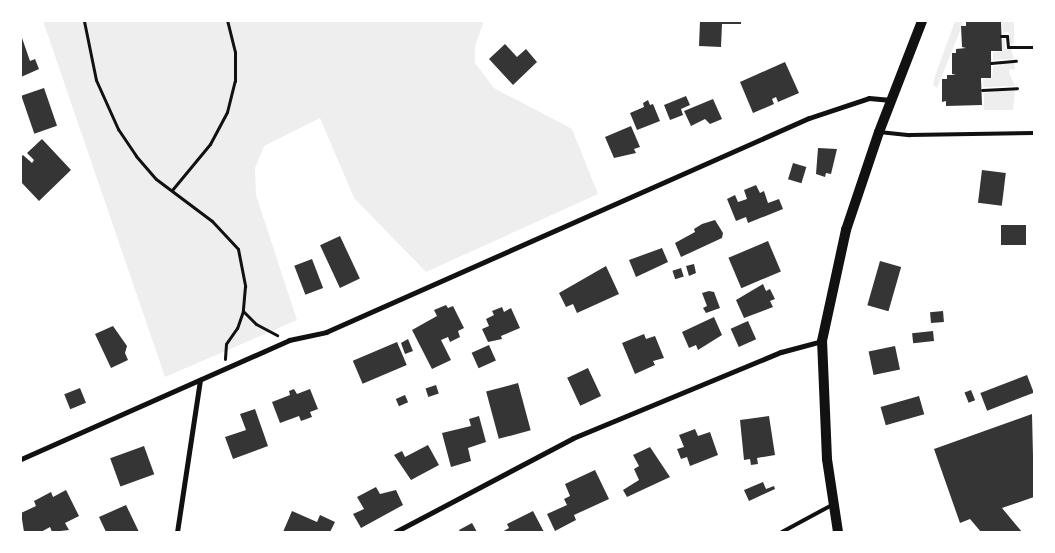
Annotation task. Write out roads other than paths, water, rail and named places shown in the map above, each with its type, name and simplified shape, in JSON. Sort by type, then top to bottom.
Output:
[{"type":"main road","points":[[838,532],[823,402],[822,341],[846,230],[878,132],[922,21]]},
{"type":"street","points":[[21,459],[289,340],[326,332],[810,118],[868,98],[891,100]]},
{"type":"street","points":[[396,532],[573,438],[781,352],[822,341]]},
{"type":"street","points":[[177,532],[200,380]]},
{"type":"lane","points":[[878,132],[910,135],[1034,133]]},
{"type":"lane","points":[[782,532],[834,504]]}]
